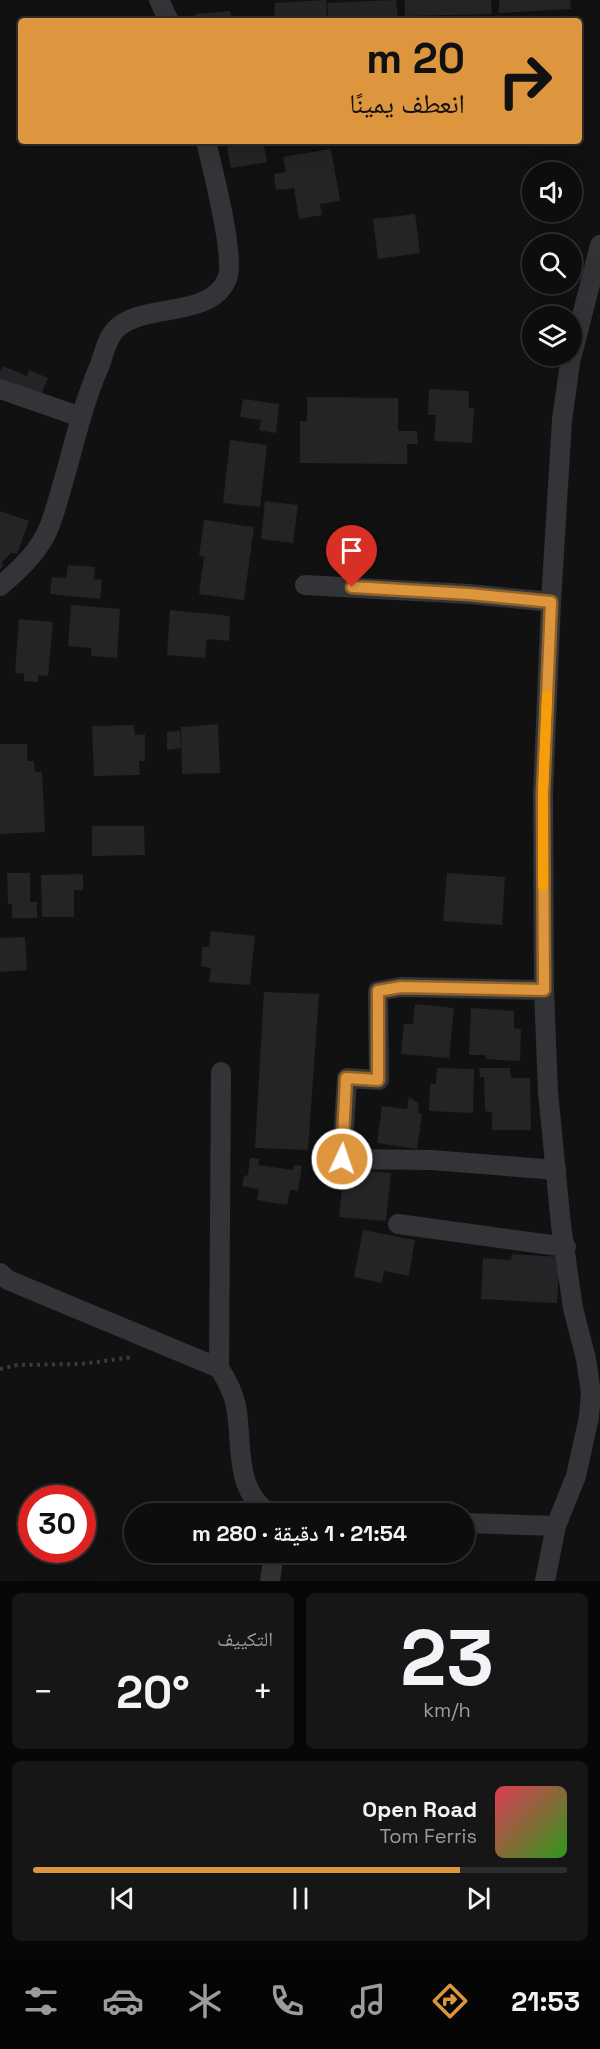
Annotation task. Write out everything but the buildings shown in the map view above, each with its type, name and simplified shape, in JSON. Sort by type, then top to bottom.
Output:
[{"type":"street","points":[[159,0],[168,18]]},
{"type":"street","points":[[0,586],[24,565],[46,534],[73,452],[89,389],[107,344],[116,330],[134,319],[202,303],[219,291],[227,280],[230,266],[227,243],[207,144]]},
{"type":"street","points":[[582,313],[600,245]]},
{"type":"street","points":[[545,1581],[555,1526],[576,1476],[589,1417],[591,1393],[586,1359],[573,1308],[566,1247],[561,1225],[548,1092],[544,990],[543,793],[562,420],[569,366]]},
{"type":"street","points":[[0,389],[81,417]]},
{"type":"street","points":[[305,585],[469,594],[551,602]]},
{"type":"street","points":[[544,990],[401,987],[378,991],[378,1080],[346,1078],[342,1159],[432,1160],[556,1170]]},
{"type":"street","points":[[219,1368],[221,1072]]},
{"type":"street","points":[[398,1224],[566,1247]]},
{"type":"street","points":[[0,1273],[8,1280],[219,1368],[229,1383],[236,1407],[239,1450],[247,1485],[259,1503]]},
{"type":"street","points":[[475,1523],[555,1526]]},
{"type":"street","points":[[270,1581],[272,1563]]},
{"type":"path","points":[[0,1369],[17,1365],[81,1364],[146,1356]]},
{"type":"slow traffic","points":[[543,886],[543,793],[547,695]]},
{"type":"route","points":[[342,1159],[346,1078],[378,1080],[378,991],[401,987],[544,990],[543,793],[551,602],[469,594],[352,587]]}]
